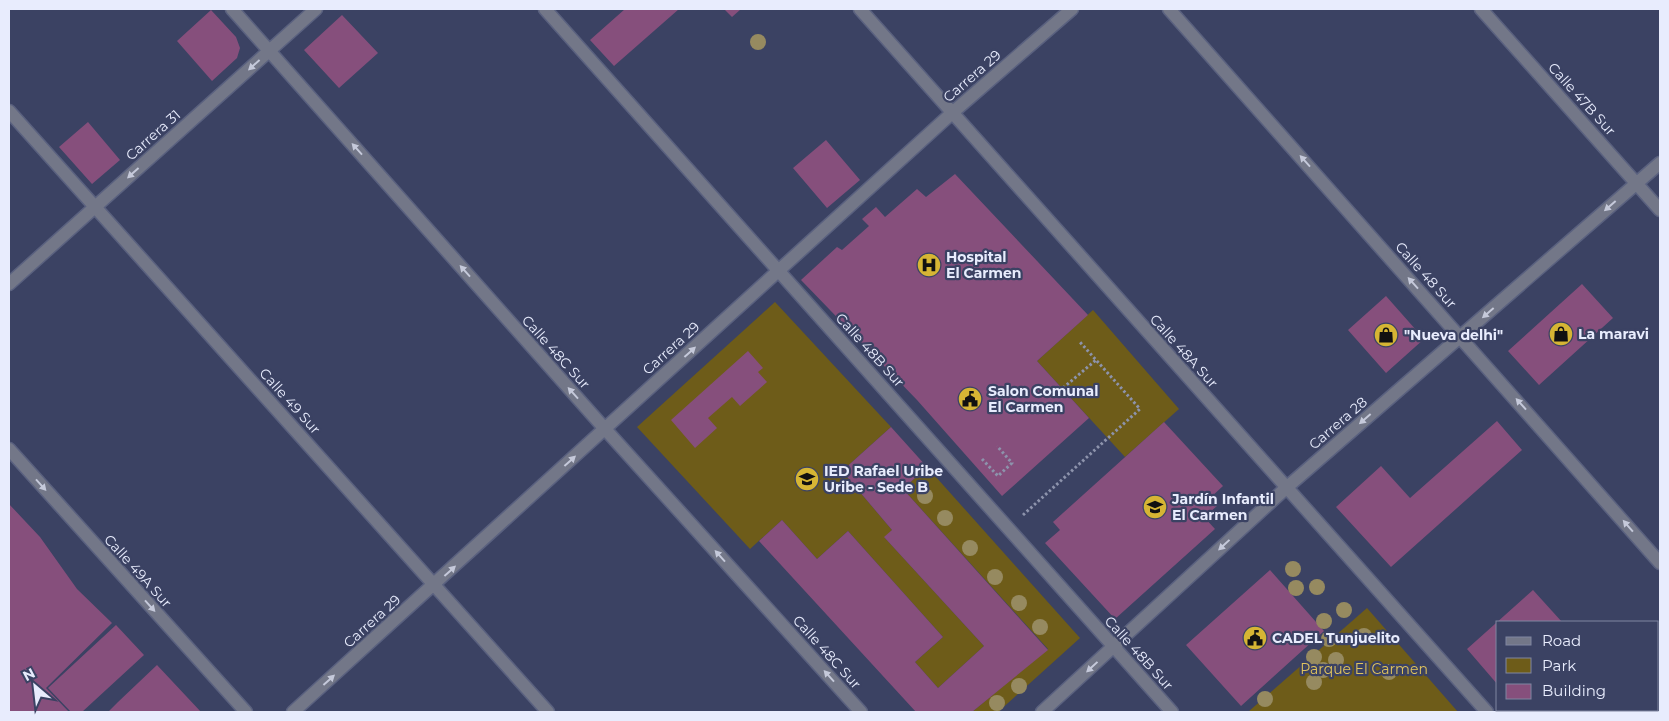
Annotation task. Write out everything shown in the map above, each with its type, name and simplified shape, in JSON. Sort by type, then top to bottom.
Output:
[{"type":"street","name":"Calle 48C Sur","points":[[232,9],[605,429],[862,712]]},
{"type":"street","name":"Carrera 31","points":[[9,284],[316,9]]},
{"type":"street","name":"Calle 48B Sur","points":[[545,9],[1172,712]]},
{"type":"street","name":"Calle 48A Sur","points":[[860,9],[1487,712]]},
{"type":"street","name":"Carrera 29","points":[[293,712],[952,113],[1072,9]]},
{"type":"street","name":"Calle 48 Sur","points":[[1169,9],[1461,336],[1660,563]]},
{"type":"street","name":"Calle 47B Sur","points":[[1481,9],[1660,210]]},
{"type":"street","name":"Calle 49 Sur","points":[[9,110],[548,712]]},
{"type":"street","name":"Carrera 28","points":[[1042,712],[1286,488],[1660,163]]},
{"type":"street","name":"Calle 49A Sur","points":[[9,449],[246,712]]},
{"type":"path","points":[[1008,529],[1140,409],[1080,342]]},
{"type":"path","points":[[1063,388],[1096,360]]},
{"type":"path","points":[[982,459],[998,476],[1012,463],[997,446]]},
{"type":"green space","points":[[775,302],[891,427],[842,471],[892,530],[885,538],[984,646],[938,688],[915,662],[943,637],[848,531],[817,559],[782,520],[750,549],[637,427]]},
{"type":"green space","points":[[1093,310],[1179,409],[1125,457],[1037,361]]},
{"type":"green space","points":[[927,467],[1080,638],[998,712],[972,712],[1048,649],[903,489]]},
{"type":"green space","name":"Parque El Carmen","points":[[1367,608],[1458,712],[1248,712]]},
{"type":"building","points":[[625,9],[679,9],[614,66],[590,40]]},
{"type":"building","points":[[724,9],[741,9],[732,17]]},
{"type":"building","points":[[211,10],[236,37],[240,48],[237,58],[212,81],[177,41]]},
{"type":"building","points":[[342,15],[378,53],[339,88],[304,50]]},
{"type":"building","points":[[88,122],[120,160],[92,184],[59,147]]},
{"type":"building","points":[[826,140],[860,180],[827,208],[793,168]]},
{"type":"building","name":"Hospital El Carmen","points":[[955,174],[1088,315],[1037,361],[1089,418],[1002,496],[917,400],[801,280],[837,247],[842,250],[869,226],[862,219],[876,207],[885,217],[917,189],[926,197]]},
{"type":"building","name":"La maravi","points":[[1582,284],[1613,318],[1539,385],[1508,351]]},
{"type":"building","name":"\"Nueva delhi\"","points":[[1386,296],[1424,339],[1386,373],[1348,330]]},
{"type":"building","points":[[748,351],[763,368],[758,372],[767,382],[740,406],[732,397],[708,418],[717,428],[695,448],[671,420]]},
{"type":"building","points":[[1497,421],[1522,450],[1391,567],[1336,507],[1381,466],[1410,498]]},
{"type":"building","name":"Jardín Infantil El Carmen","points":[[1164,422],[1223,486],[1210,498],[1217,506],[1204,517],[1215,529],[1115,619],[1045,543],[1060,530],[1053,522]]},
{"type":"building","points":[[891,427],[927,467],[903,489],[1048,650],[972,712],[916,712],[759,541],[782,520],[817,559],[848,531],[943,637],[915,662],[938,688],[984,646],[884,537],[892,530],[842,471]]},
{"type":"building","points":[[9,504],[40,537],[77,589],[112,623],[46,688],[69,712],[9,712]]},
{"type":"building","name":"CADEL Tunjuelito","points":[[1270,570],[1324,631],[1241,706],[1186,645]]},
{"type":"building","points":[[1533,590],[1561,621],[1498,621]]},
{"type":"building","points":[[1496,623],[1496,683],[1467,649]]},
{"type":"building","points":[[116,625],[144,655],[82,712],[71,712],[48,688]]},
{"type":"building","points":[[157,665],[201,712],[108,712],[118,702]]},
{"type":"place","name":"Hospital El Carmen","points":[[929,265]]},
{"type":"place","name":"La maravi","points":[[1561,334]]},
{"type":"place","name":"\"Nueva delhi\"","points":[[1386,335]]},
{"type":"place","name":"Salon Comunal El Carmen","points":[[970,399]]},
{"type":"place","name":"IED Rafael Uribe Uribe - Sede B","points":[[807,479]]},
{"type":"place","name":"Jardín Infantil El Carmen","points":[[1155,507]]},
{"type":"place","name":"CADEL Tunjuelito","points":[[1255,638]]}]
